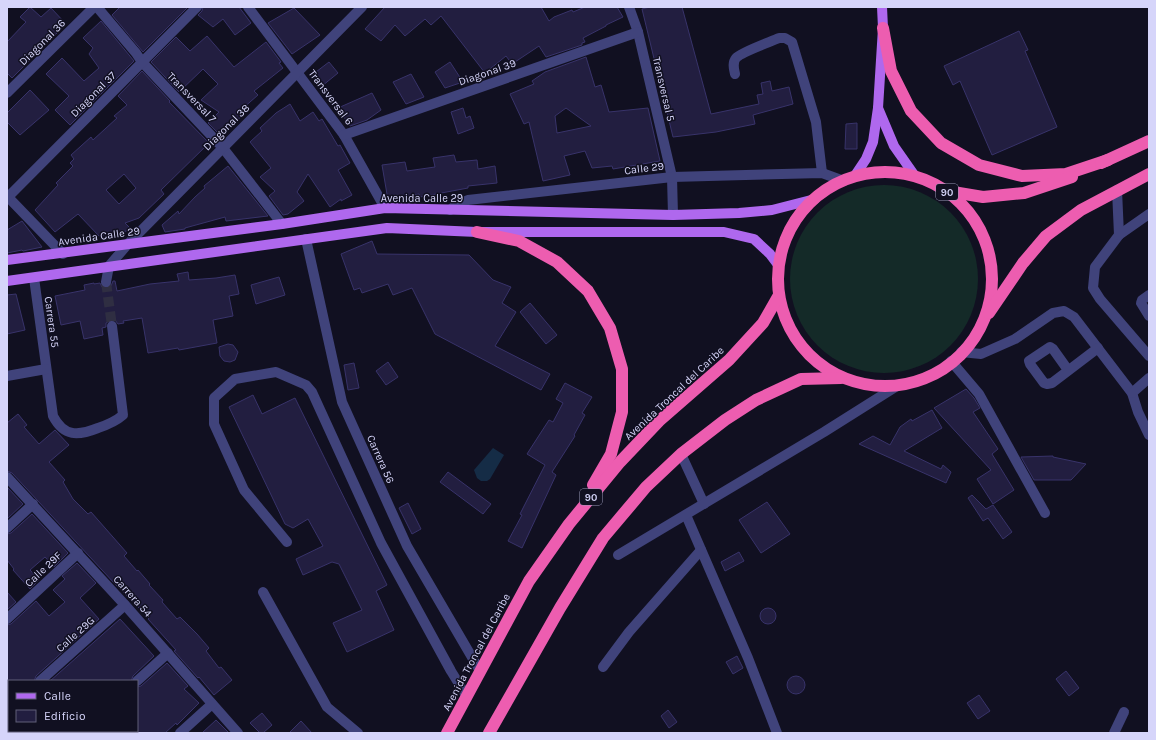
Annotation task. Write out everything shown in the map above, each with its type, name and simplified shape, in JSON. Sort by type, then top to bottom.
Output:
[{"type":"highway","points":[[883,28],[891,71],[911,111],[941,143],[979,165],[1022,176],[1066,174],[1108,160]]},
{"type":"highway","name":"90","points":[[1149,141],[1068,180],[1024,194],[984,197],[947,191],[915,176],[884,172],[849,179],[828,188],[797,218],[785,241],[779,266],[779,295],[784,316],[806,353],[823,367],[842,378],[869,385],[897,386],[919,381],[940,371],[974,339],[985,319],[1023,263],[1046,236],[1081,210],[1149,174]]},
{"type":"highway","name":"90","points":[[947,191],[973,216],[988,248],[992,284],[985,319]]},
{"type":"highway","points":[[477,232],[519,241],[557,262],[588,291],[610,328],[622,369],[622,412],[611,454],[569,524]]},
{"type":"highway","name":"Avenida Troncal del Caribe","points":[[447,733],[529,581],[569,524],[620,462],[650,431],[729,360],[763,323],[779,295]]},
{"type":"highway","name":"90","points":[[489,733],[560,608],[602,538],[646,487],[681,454],[725,420],[756,400],[801,379],[842,378]]},
{"type":"main road","points":[[849,179],[866,159],[873,142],[878,108],[883,28],[882,7]]},
{"type":"main road","points":[[878,108],[894,146],[915,176]]},
{"type":"main road","name":"Avenida Calle 29","points":[[7,260],[63,254],[282,224],[385,208],[673,215],[739,213],[772,210],[815,199]]},
{"type":"main road","points":[[7,281],[387,228],[477,232],[724,232],[754,239],[770,254],[779,266]]},
{"type":"street","name":"Transversal 7","points":[[96,7],[142,62],[223,148],[282,224]]},
{"type":"street","name":"Diagonal 36","points":[[7,93],[96,7]]},
{"type":"street","name":"Diagonal 37","points":[[7,197],[197,7]]},
{"type":"street","name":"Transversal 6","points":[[248,7],[344,135],[385,208]]},
{"type":"street","name":"Diagonal 38","points":[[109,266],[127,245],[362,7]]},
{"type":"street","name":"Transversal 5","points":[[628,7],[638,32],[672,177],[673,215]]},
{"type":"street","name":"Diagonal 39","points":[[344,135],[638,32]]},
{"type":"street","points":[[735,74],[735,58],[741,54],[779,38],[785,38],[792,42],[816,122],[822,173]]},
{"type":"street","name":"Calle 29","points":[[450,210],[468,200],[672,177],[822,173],[849,179]]},
{"type":"street","points":[[1117,190],[1119,235]]},
{"type":"street","points":[[7,197],[63,254]]},
{"type":"street","points":[[1149,214],[1119,235],[1095,266],[1093,288],[1100,299],[1149,356]]},
{"type":"street","name":"Carrera 56","points":[[306,239],[342,402],[407,546],[480,671]]},
{"type":"street","points":[[106,282],[109,266]]},
{"type":"street","name":"Carrera 55","points":[[34,278],[53,416],[58,425],[66,431],[76,434],[86,433],[117,421],[122,415],[112,326]]},
{"type":"street","points":[[1149,295],[1142,300],[1141,303],[1149,316]]},
{"type":"street","points":[[961,352],[981,354],[1015,339],[1053,313],[1064,311],[1074,317],[1132,393],[1138,412],[1149,435]]},
{"type":"street","points":[[1068,370],[1098,348]]},
{"type":"street","points":[[951,361],[979,394],[1045,514]]},
{"type":"street","points":[[7,376],[46,369]]},
{"type":"street","points":[[287,542],[244,490],[214,424],[214,398],[235,379],[276,372],[306,385],[312,392],[381,543],[451,671],[467,697]]},
{"type":"street","points":[[1132,393],[1149,378]]},
{"type":"street","points":[[618,555],[824,432],[897,386]]},
{"type":"street","points":[[681,454],[704,504]]},
{"type":"street","name":"Carrera 54","points":[[7,477],[126,605],[238,733]]},
{"type":"street","points":[[7,528],[32,504]]},
{"type":"street","points":[[686,515],[748,658],[777,733]]},
{"type":"street","points":[[603,667],[629,632],[701,550]]},
{"type":"street","name":"Calle 29F","points":[[7,619],[78,553]]},
{"type":"street","points":[[263,592],[327,707],[358,733]]},
{"type":"street","name":"Calle 29G","points":[[41,680],[126,605]]},
{"type":"street","points":[[137,680],[168,653]]},
{"type":"street","points":[[180,733],[212,704]]},
{"type":"street","points":[[1114,733],[1124,712]]},
{"type":"green space","points":[[875,185],[893,185],[911,189],[928,196],[944,206],[957,219],[971,243],[978,270],[978,288],[971,315],[957,339],[944,352],[928,362],[911,369],[893,373],[875,373],[857,369],[840,362],[824,352],[811,339],[801,323],[794,306],[790,288],[790,270],[794,252],[801,235],[811,219],[824,206],[840,196],[857,189]]},
{"type":"water","points":[[493,448],[504,455],[490,479],[487,481],[481,481],[477,478],[474,470]]},
{"type":"building","points":[[30,7],[41,17],[51,8],[66,24],[12,78],[7,73],[7,42],[26,22],[20,17]]},
{"type":"building","points":[[120,7],[188,7],[143,52],[112,15]]},
{"type":"building","points":[[203,7],[239,7],[251,23],[235,35],[223,19],[213,27],[198,15],[202,11]]},
{"type":"building","points":[[385,7],[541,7],[549,21],[554,17],[572,10],[573,12],[585,7],[617,7],[623,17],[583,38],[585,42],[582,43],[582,45],[546,57],[539,46],[512,64],[506,56],[485,73],[441,16],[431,25],[425,19],[405,36],[395,25],[381,41],[365,29]]},
{"type":"building","points":[[650,7],[682,7],[711,114],[759,104],[757,95],[763,94],[761,83],[770,81],[772,91],[789,87],[793,104],[753,115],[755,124],[716,132],[673,137],[642,9]]},
{"type":"building","points":[[294,8],[320,35],[292,54],[268,23]]},
{"type":"building","points":[[101,21],[134,61],[70,125],[55,110],[69,96],[46,74],[62,58],[84,81],[99,68],[89,54],[93,48],[83,38]]},
{"type":"building","points":[[1019,31],[1028,50],[1025,51],[1057,127],[992,155],[960,81],[953,85],[944,66]]},
{"type":"building","points":[[207,36],[234,67],[266,42],[281,62],[279,63],[283,68],[254,91],[258,95],[242,109],[245,112],[222,137],[208,123],[219,112],[201,100],[218,84],[203,69],[179,92],[151,62],[176,37],[190,51]]},
{"type":"building","points":[[586,57],[595,87],[601,85],[609,112],[648,108],[660,161],[613,169],[612,166],[592,168],[585,151],[564,156],[570,175],[543,181],[529,122],[524,124],[510,94],[534,84],[532,81],[545,72]],"holes":[[[566,108],[591,126],[557,133],[555,116]]]},
{"type":"building","points":[[329,62],[338,73],[322,86],[312,75]]},
{"type":"building","points":[[450,62],[463,82],[445,88],[435,72]]},
{"type":"building","points":[[142,71],[170,101],[169,102],[209,143],[161,190],[164,194],[139,218],[125,223],[132,230],[99,236],[78,214],[55,232],[35,210],[58,185],[56,183],[73,166],[70,163],[74,159],[71,155],[91,137],[93,140],[117,118],[114,116],[127,105],[118,96]],"holes":[[[124,174],[136,188],[119,204],[106,190]]]},
{"type":"building","points":[[411,74],[424,97],[406,104],[393,82]]},
{"type":"building","points":[[30,90],[49,110],[20,135],[7,122],[7,113]]},
{"type":"building","points":[[372,93],[381,110],[367,120],[350,126],[338,108]]},
{"type":"building","points":[[290,104],[300,121],[313,112],[319,121],[322,119],[338,146],[340,145],[350,163],[338,170],[352,195],[341,201],[341,199],[330,207],[308,174],[297,192],[304,201],[288,214],[283,215],[269,196],[275,191],[260,177],[271,168],[250,142],[262,131],[260,128],[276,113]]},
{"type":"building","points":[[463,108],[466,118],[470,116],[474,128],[458,134],[451,112]]},
{"type":"building","points":[[857,123],[857,149],[845,149],[846,124]]},
{"type":"building","points":[[454,155],[456,162],[477,160],[478,169],[495,166],[497,183],[468,186],[468,188],[420,197],[419,194],[388,200],[382,165],[405,162],[407,171],[435,167],[433,158]]},
{"type":"building","points":[[228,166],[268,216],[226,221],[225,217],[185,229],[165,232],[162,225],[178,211],[179,214],[205,188],[204,186]]},
{"type":"building","points":[[22,221],[42,247],[7,253],[7,230]]},
{"type":"building","points":[[372,241],[377,254],[469,255],[493,280],[511,287],[502,303],[516,312],[495,346],[550,374],[541,390],[435,334],[412,288],[393,295],[388,284],[362,293],[360,288],[354,290],[341,254]]},
{"type":"building","points":[[188,272],[189,280],[235,275],[239,294],[229,296],[233,316],[213,320],[217,343],[179,350],[178,348],[148,353],[142,318],[123,321],[124,323],[118,324],[115,320],[111,320],[106,323],[106,327],[102,328],[103,335],[84,339],[80,321],[61,325],[55,296],[85,290],[84,285],[94,283],[100,283],[102,287],[108,288],[111,286],[113,281],[115,281],[117,291],[150,284],[179,281],[177,274]]},
{"type":"building","points":[[279,277],[285,295],[256,304],[251,285]]},
{"type":"building","points":[[16,294],[25,330],[7,334],[7,295]]},
{"type":"building","points":[[530,303],[557,335],[546,344],[520,312]]},
{"type":"building","points":[[228,344],[233,345],[238,352],[235,360],[230,362],[224,361],[220,356],[219,347]]},
{"type":"building","points":[[388,362],[398,377],[386,385],[376,371]]},
{"type":"building","points":[[354,363],[359,388],[348,390],[344,365]]},
{"type":"building","points":[[565,383],[592,397],[582,413],[585,415],[574,435],[575,436],[552,472],[556,475],[522,548],[508,541],[522,515],[520,514],[545,465],[527,454],[549,420],[553,422],[563,403],[556,399]]},
{"type":"building","points":[[966,389],[980,408],[973,412],[998,449],[992,454],[1014,490],[993,504],[977,479],[991,470],[934,408]]},
{"type":"building","points":[[253,395],[262,414],[295,398],[387,585],[376,591],[394,630],[347,652],[333,623],[362,610],[339,564],[332,562],[303,575],[296,559],[323,546],[308,519],[293,528],[285,524],[229,407]]},
{"type":"building","points":[[932,410],[942,428],[904,451],[941,469],[943,465],[951,472],[946,483],[859,444],[873,436],[890,445],[900,427],[911,419],[912,421]]},
{"type":"building","points":[[18,414],[27,425],[24,427],[39,444],[55,430],[69,445],[49,462],[65,480],[63,482],[73,499],[88,514],[91,512],[127,553],[124,556],[150,584],[149,585],[163,600],[162,602],[177,619],[180,617],[197,634],[209,648],[206,651],[219,668],[221,667],[232,680],[214,695],[174,651],[176,650],[148,619],[149,618],[115,584],[12,473],[7,471],[7,423]]},
{"type":"building","points":[[1053,456],[1086,464],[1071,480],[1034,480],[1021,457]]},
{"type":"building","points":[[448,472],[491,504],[483,514],[440,482]]},
{"type":"building","points":[[7,487],[23,504],[7,519]]},
{"type":"building","points":[[972,495],[986,509],[993,505],[1012,532],[1003,539],[988,518],[983,521],[968,498]]},
{"type":"building","points":[[767,502],[790,534],[761,553],[739,520]]},
{"type":"building","points":[[408,503],[421,529],[412,534],[399,508]]},
{"type":"building","points":[[32,514],[68,553],[54,567],[45,557],[30,570],[39,580],[30,589],[13,570],[14,569],[7,560],[7,534],[11,533]]},
{"type":"building","points":[[739,552],[744,561],[725,571],[721,562]]},
{"type":"building","points":[[77,563],[96,583],[80,598],[99,619],[36,676],[34,680],[7,681],[7,625],[11,624],[36,601],[49,616],[65,602],[53,590],[65,579],[62,576]]},
{"type":"building","points":[[7,592],[16,602],[7,610]]},
{"type":"building","points":[[768,608],[775,613],[776,616],[771,623],[768,624],[761,619],[760,616],[765,609]]},
{"type":"building","points":[[120,619],[154,656],[133,676],[131,680],[51,680]]},
{"type":"building","points":[[737,656],[743,668],[733,674],[726,662]]},
{"type":"building","points":[[167,663],[188,686],[184,689],[199,703],[177,725],[176,723],[165,733],[137,733],[138,687],[141,686]]},
{"type":"building","points":[[1066,671],[1079,688],[1069,696],[1056,679]]},
{"type":"building","points":[[796,676],[802,679],[805,685],[802,691],[796,694],[790,691],[787,685],[790,679]]},
{"type":"building","points":[[979,695],[990,711],[978,719],[967,703]]},
{"type":"building","points":[[668,710],[677,722],[669,728],[661,716]]},
{"type":"building","points":[[262,713],[272,725],[263,733],[260,733],[250,723]]},
{"type":"building","points":[[216,720],[229,733],[202,733]]},
{"type":"building","points":[[301,721],[312,733],[289,733]]},
{"type":"tunnel","points":[[106,282],[112,326]]}]
